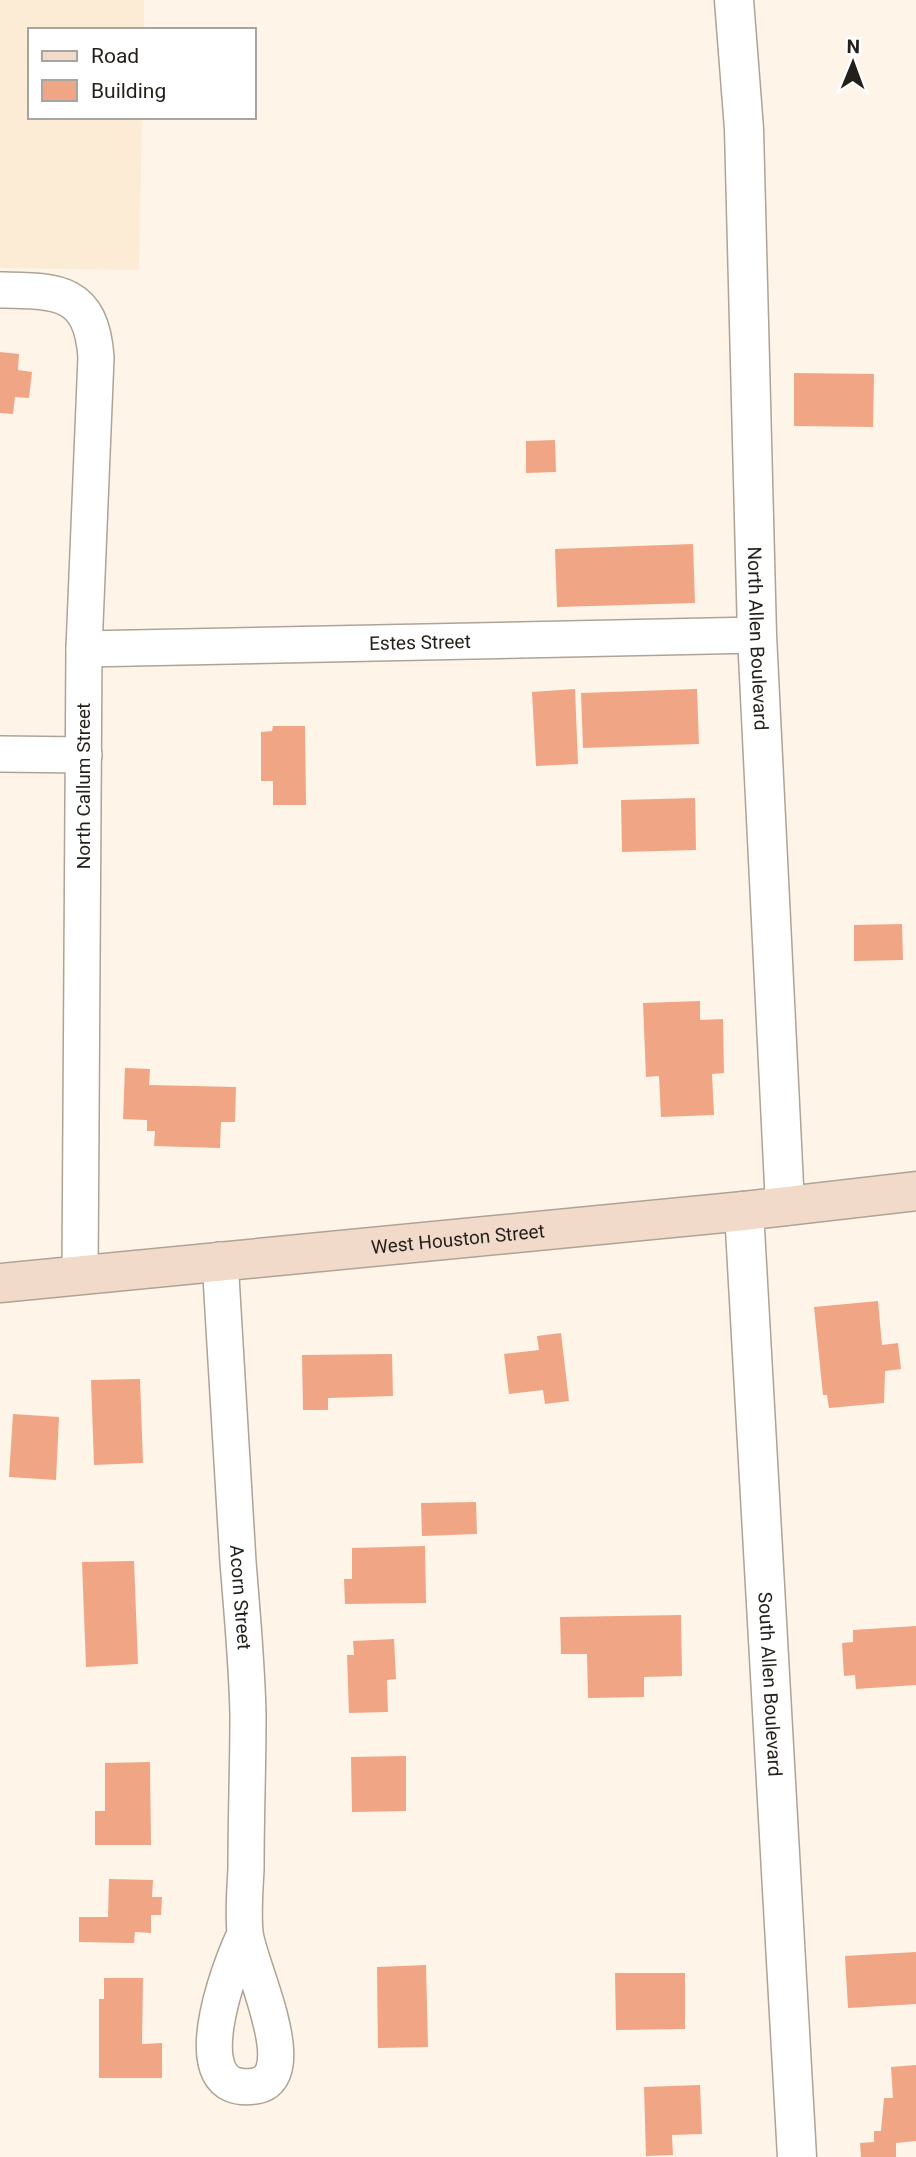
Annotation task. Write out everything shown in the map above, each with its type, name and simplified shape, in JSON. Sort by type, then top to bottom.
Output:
[{"type":"main road","name":"West Houston Street","points":[[0,1283],[80,1273],[744,1211],[916,1191]]},
{"type":"street","name":"North Allen Boulevard","points":[[734,0],[740,69],[757,635],[785,1206]]},
{"type":"street","name":"North Callum Street","points":[[0,290],[54,294],[79,305],[94,329],[96,357],[84,649],[80,1273]]},
{"type":"street","name":"Estes Street","points":[[84,649],[757,635]]},
{"type":"street","points":[[0,754],[84,755]]},
{"type":"street","name":"South Allen Boulevard","points":[[744,1211],[797,2157]]},
{"type":"street","name":"Acorn Street","points":[[220,1260],[248,1713],[245,1934]]},
{"type":"shaded area","points":[[0,0],[144,0],[144,28],[28,28],[28,119],[142,119],[139,270],[0,268]]},
{"type":"building","points":[[0,352],[19,354],[18,370],[32,372],[29,398],[15,397],[13,414],[0,413]]},
{"type":"building","points":[[794,373],[874,374],[873,427],[794,426]]},
{"type":"building","points":[[555,440],[556,472],[526,473],[526,441]]},
{"type":"building","points":[[693,544],[695,603],[557,607],[555,549]]},
{"type":"building","points":[[575,689],[578,764],[536,766],[532,692]]},
{"type":"building","points":[[697,689],[699,744],[583,748],[581,693]]},
{"type":"building","points":[[273,726],[305,726],[306,805],[273,805],[273,781],[261,781],[261,732],[272,731]]},
{"type":"building","points":[[695,798],[696,850],[622,852],[621,800]]},
{"type":"building","points":[[902,924],[903,960],[854,961],[854,925]]},
{"type":"building","points":[[700,1001],[700,1020],[723,1019],[724,1073],[712,1074],[714,1115],[661,1117],[659,1076],[646,1077],[643,1003]]},
{"type":"building","points":[[125,1068],[150,1069],[149,1085],[236,1087],[235,1122],[221,1122],[220,1148],[154,1146],[155,1131],[147,1131],[147,1120],[123,1119]]},
{"type":"building","points":[[878,1301],[882,1345],[898,1343],[901,1369],[885,1371],[884,1403],[829,1408],[827,1395],[823,1395],[814,1307]]},
{"type":"building","points":[[561,1333],[569,1401],[545,1404],[543,1390],[509,1394],[504,1354],[539,1350],[537,1336]]},
{"type":"building","points":[[392,1354],[393,1396],[328,1398],[328,1410],[303,1410],[302,1355]]},
{"type":"building","points":[[140,1379],[143,1463],[94,1465],[91,1380]]},
{"type":"building","points":[[13,1414],[59,1417],[56,1480],[9,1477]]},
{"type":"building","points":[[476,1502],[477,1534],[422,1536],[421,1503]]},
{"type":"building","points":[[425,1546],[426,1603],[345,1604],[344,1579],[352,1579],[352,1548]]},
{"type":"building","points":[[134,1561],[138,1664],[86,1667],[82,1562]]},
{"type":"building","points":[[681,1615],[682,1676],[644,1677],[644,1697],[588,1698],[587,1654],[561,1654],[560,1617]]},
{"type":"building","points":[[916,1626],[916,1685],[856,1689],[855,1675],[844,1676],[842,1643],[853,1642],[853,1630]]},
{"type":"building","points":[[394,1639],[396,1679],[387,1680],[388,1712],[349,1713],[347,1655],[354,1655],[353,1641]]},
{"type":"building","points":[[406,1756],[406,1811],[352,1812],[351,1757]]},
{"type":"building","points":[[150,1762],[151,1845],[95,1845],[95,1811],[105,1811],[105,1763]]},
{"type":"building","points":[[109,1879],[153,1880],[152,1897],[162,1897],[161,1915],[151,1915],[151,1933],[135,1932],[134,1943],[79,1942],[79,1917],[108,1917]]},
{"type":"building","points":[[916,1952],[916,2004],[848,2008],[845,1956]]},
{"type":"building","points":[[426,1965],[428,2047],[378,2048],[377,1967]]},
{"type":"building","points":[[615,1973],[685,1973],[685,2029],[616,2030]]},
{"type":"building","points":[[104,1978],[143,1978],[142,2044],[162,2043],[162,2078],[99,2078],[99,1999],[104,1999]]},
{"type":"building","points":[[916,2065],[916,2141],[896,2143],[896,2157],[861,2157],[860,2143],[874,2142],[874,2131],[881,2131],[884,2098],[893,2098],[891,2067]]},
{"type":"building","points":[[700,2085],[702,2134],[672,2135],[673,2155],[646,2156],[644,2087]]}]
